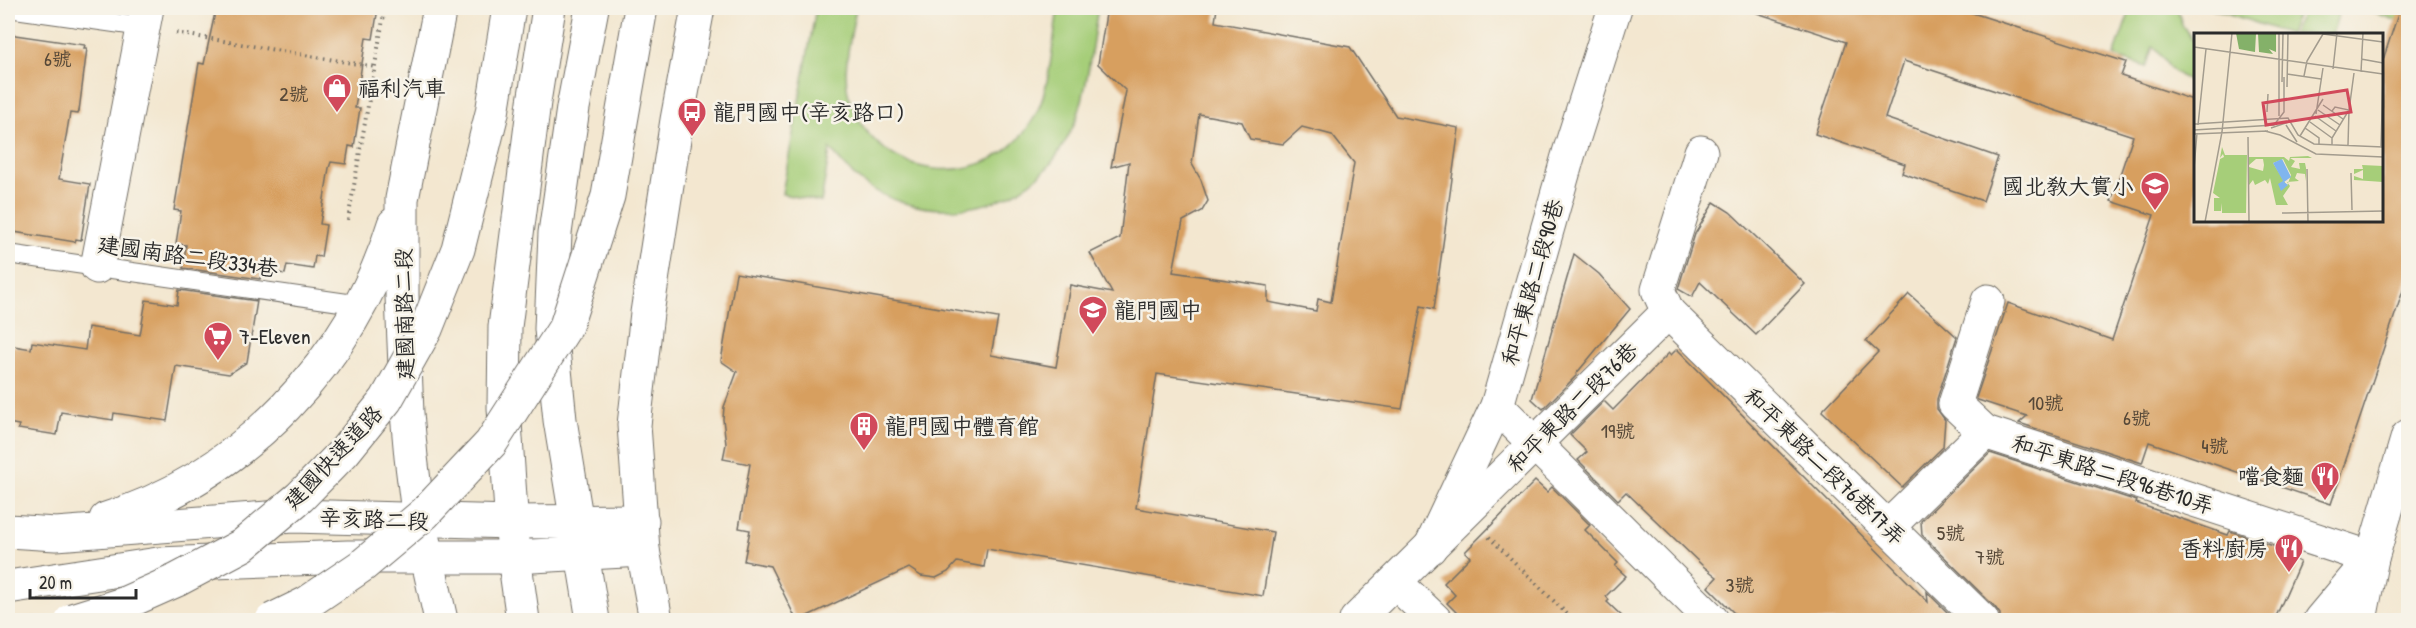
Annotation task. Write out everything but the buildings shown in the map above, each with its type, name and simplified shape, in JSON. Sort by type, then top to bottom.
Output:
[{"type":"main road","name":"建國南路二段","points":[[440,8],[402,199],[402,296],[407,413],[419,521],[441,621]]},
{"type":"main road","name":"建國快速道路","points":[[72,621],[123,604],[177,580],[243,545],[300,497],[344,452],[386,400],[426,329],[458,249],[492,112],[509,8]]},
{"type":"main road","points":[[523,621],[514,557],[504,408],[504,327],[549,8]]},
{"type":"main road","points":[[592,8],[573,108],[555,233],[551,329],[560,420],[593,621]]},
{"type":"main road","points":[[272,621],[307,603],[363,565],[425,513],[491,443],[566,326],[608,196],[641,8]]},
{"type":"main road","points":[[656,621],[642,536],[634,425],[652,279],[677,120],[698,8]]},
{"type":"main road","name":"和平東路二段90巷","points":[[1430,548],[1497,406],[1569,153],[1615,8]]},
{"type":"main road","points":[[97,267],[145,17]]},
{"type":"main road","points":[[1668,312],[1658,290],[1701,152]]},
{"type":"main road","points":[[56,534],[132,511],[201,476],[265,428],[318,371],[361,305],[385,254],[402,199]]},
{"type":"main road","points":[[1985,432],[1955,404],[1988,301]]},
{"type":"main road","name":"和平東路二段76巷","points":[[1356,621],[1668,312]]},
{"type":"main road","name":"和平東路二段76巷17弄","points":[[1668,312],[1982,621]]},
{"type":"main road","points":[[1497,406],[1712,621]]},
{"type":"main road","name":"和平東路二段96巷10弄","points":[[1887,527],[1985,432],[2372,558]]},
{"type":"main road","points":[[2360,621],[2372,558],[2409,436]]},
{"type":"main road","name":"辛亥路二段","points":[[8,531],[56,534],[293,516],[512,522],[578,538]]},
{"type":"main road","points":[[8,587],[158,564],[348,557],[514,557],[578,538],[642,536]]},
{"type":"main road","points":[[2320,621],[2372,558]]},
{"type":"main road","points":[[1395,582],[1435,621]]},
{"type":"lane","points":[[8,8],[145,17]]},
{"type":"lane","name":"建國南路二段334巷","points":[[8,254],[361,305]]},
{"type":"path","points":[[348,220],[385,8]]},
{"type":"path","points":[[145,17],[375,67]]},
{"type":"path","points":[[1465,513],[1573,621]]},
{"type":"green space","points":[[816,8],[856,8],[847,57],[846,82],[852,106],[867,132],[888,152],[913,164],[939,169],[966,168],[992,158],[1015,142],[1034,118],[1044,94],[1058,8],[1098,8],[1082,101],[1073,127],[1049,166],[1029,184],[1007,197],[982,205],[956,209],[930,208],[904,203],[880,193],[858,179],[830,149],[821,202],[782,194]]},
{"type":"green space","points":[[2131,8],[2177,8],[2182,25],[2194,42],[2194,85],[2170,68],[2153,46],[2146,67],[2114,56]]},
{"type":"green space","points":[[2212,8],[2299,8],[2289,33]]},
{"type":"green space","points":[[2304,8],[2341,8],[2332,33],[2292,33]]},
{"type":"green space","points":[[2369,8],[2408,8],[2408,24],[2368,11]]},
{"type":"place","name":"福利汽車","points":[[337,114]]},
{"type":"place","name":"龍門國中(辛亥路口)","points":[[692,138]]},
{"type":"place","name":"國北教大實小","points":[[2155,212]]},
{"type":"place","name":"龍門國中","points":[[1093,336]]},
{"type":"place","name":"7-Eleven","points":[[218,362]]},
{"type":"place","name":"龍門國中體育館","points":[[864,452]]},
{"type":"place","name":"噹食麵","points":[[2325,502]]},
{"type":"place","name":"香料廚房","points":[[2289,574]]}]
